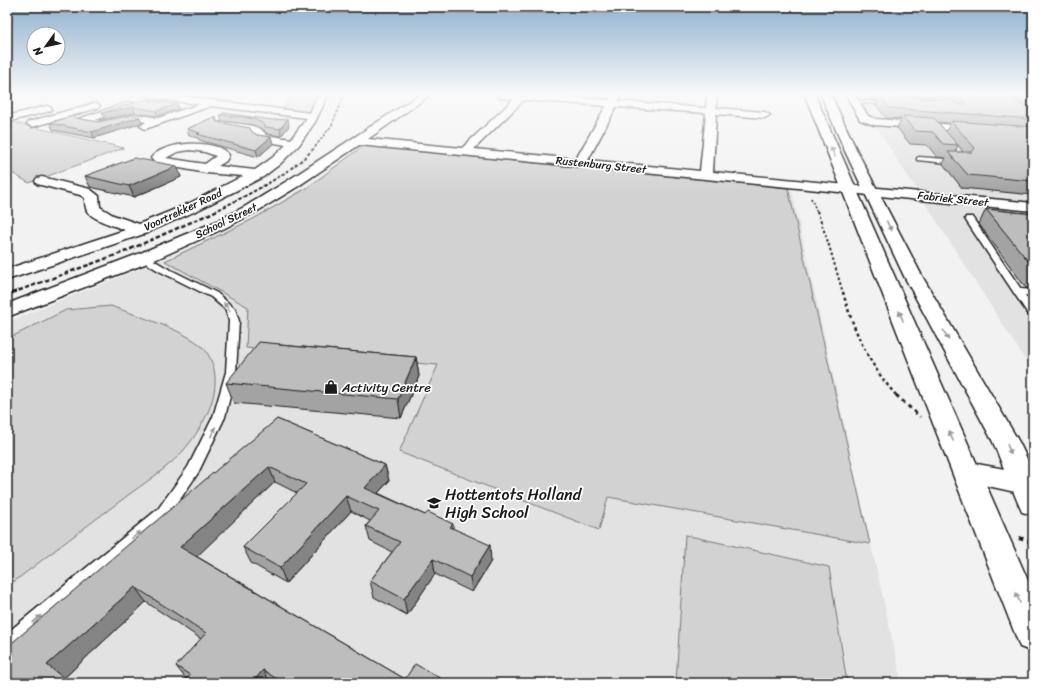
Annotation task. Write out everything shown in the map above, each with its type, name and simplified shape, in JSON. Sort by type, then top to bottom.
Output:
[{"type":"highway","points":[[823,127],[1033,634]]},
{"type":"highway","points":[[840,127],[850,151],[872,191],[913,276],[1006,442],[1030,490]]},
{"type":"street","points":[[136,129],[141,127]]},
{"type":"street","points":[[238,127],[259,131],[260,137],[295,143]]},
{"type":"street","name":"Voortrekker Road","points":[[7,275],[113,241],[182,213],[258,174],[276,162],[295,143],[307,127]]},
{"type":"street","name":"School Street","points":[[7,311],[144,258],[220,225],[251,209],[297,181],[377,127]]},
{"type":"street","points":[[464,152],[490,127]]},
{"type":"street","points":[[580,163],[600,127]]},
{"type":"street","points":[[706,175],[710,127]]},
{"type":"street","points":[[934,127],[943,138]]},
{"type":"street","points":[[937,127],[1033,134]]},
{"type":"street","name":"Rustenburg Street","points":[[355,142],[848,188]]},
{"type":"street","points":[[953,149],[962,160]]},
{"type":"street","points":[[206,169],[258,174]]},
{"type":"street","points":[[42,182],[85,192],[92,196],[93,209],[100,214],[141,230]]},
{"type":"street","name":"Fabriek Street","points":[[848,188],[1033,206]]},
{"type":"street","points":[[966,472],[1030,490]]},
{"type":"lane","points":[[919,159],[958,162],[962,160]]},
{"type":"lane","points":[[968,219],[1033,314]]},
{"type":"lane","points":[[7,644],[163,513],[193,470],[220,417],[230,372],[233,345],[234,321],[230,309],[214,295],[162,269],[144,258]]},
{"type":"lane","points":[[1018,291],[1033,293]]},
{"type":"path","points":[[796,183],[797,187],[809,192],[821,217],[851,319],[862,343],[878,373],[902,403],[921,418]]},
{"type":"shaded area","points":[[7,127],[34,127],[124,148],[29,183],[7,170]]},
{"type":"shaded area","points":[[877,127],[1033,127],[1033,372]]},
{"type":"shaded area","name":"Hottentots Holland High School","points":[[362,145],[791,187],[902,683],[7,683],[7,322],[167,258],[251,219],[305,187]]},
{"type":"shaded area","points":[[363,146],[788,188],[870,544],[608,497],[599,530],[399,452],[438,365],[246,348],[248,307],[165,261],[253,219],[307,188]]},
{"type":"shaded area","points":[[111,306],[148,319],[189,337],[206,351],[212,363],[215,375],[215,388],[208,412],[188,445],[174,460],[7,587],[7,339],[66,310]]},
{"type":"shaded area","points":[[685,535],[829,567],[847,683],[676,683]]},
{"type":"building","points":[[70,127],[107,127],[92,132]]},
{"type":"building","points":[[191,127],[246,127],[250,128],[252,132],[257,135],[271,137],[256,150],[197,134],[200,133],[187,129]]},
{"type":"building","points":[[266,127],[281,127],[280,129]]},
{"type":"building","points":[[912,127],[942,127],[958,145],[943,144],[933,132],[915,131]]},
{"type":"building","points":[[957,127],[1033,127],[1033,181],[968,175],[948,152],[972,152],[975,148]]},
{"type":"building","points":[[134,158],[177,166],[129,186],[85,176]]},
{"type":"building","points":[[986,209],[1033,214],[1033,267]]},
{"type":"building","points":[[259,342],[416,357],[398,399],[226,383]]},
{"type":"building","points":[[277,419],[385,465],[365,488],[425,515],[428,512],[453,524],[450,527],[490,545],[470,577],[433,559],[404,599],[370,581],[400,542],[366,526],[379,511],[346,496],[280,568],[243,547],[306,484],[269,467],[180,547],[405,679],[415,664],[449,683],[283,683],[263,670],[252,683],[183,683],[190,675],[176,666],[206,633],[135,587],[47,665],[70,683],[7,683],[7,647]]},
{"type":"railway","points":[[315,147],[330,127]]},
{"type":"railway","points":[[216,211],[255,191],[281,175],[305,157],[315,147]]},
{"type":"railway","points":[[12,293],[124,252],[216,211]]},
{"type":"railway","points":[[7,295],[14,292]]},
{"type":"place","name":"Activity Centre","points":[[331,387]]},
{"type":"place","name":"Hottentots Holland High School","points":[[434,503]]}]
